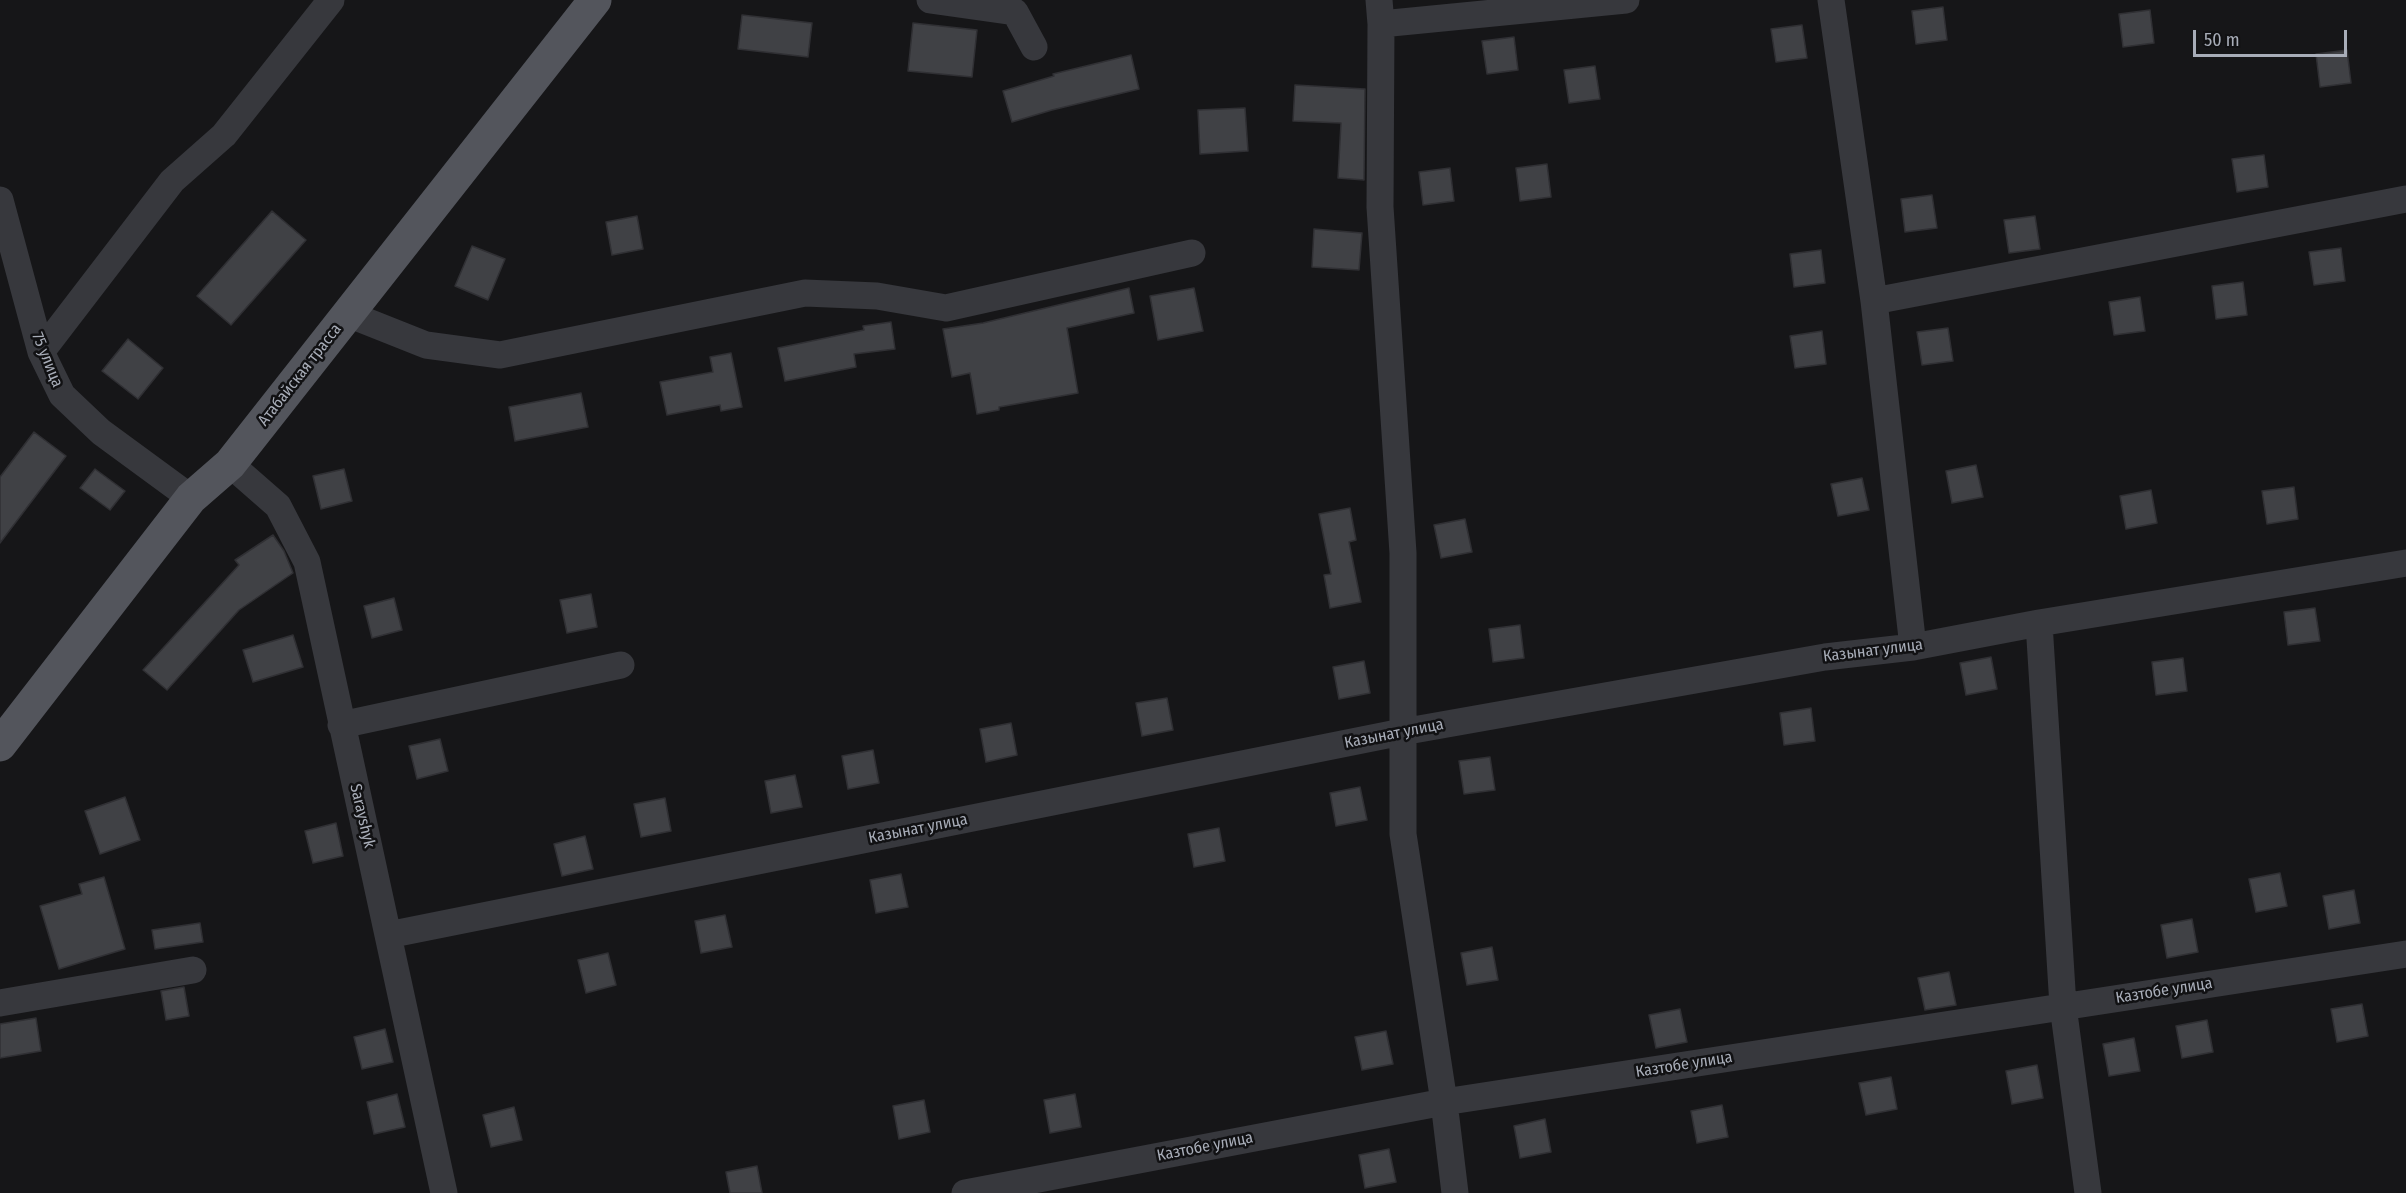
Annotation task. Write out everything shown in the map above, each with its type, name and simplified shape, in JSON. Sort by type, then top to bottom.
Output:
[{"type":"main road","name":"Атабайская трасса","points":[[0,745],[191,498],[230,464],[595,0]]},
{"type":"street","points":[[40,352],[172,182],[224,135],[331,0]]},
{"type":"street","points":[[930,0],[1015,12],[1034,47]]},
{"type":"street","points":[[1455,1193],[1444,1102],[1403,834],[1403,553],[1380,207],[1380,12],[1626,0]]},
{"type":"street","points":[[1831,0],[1874,301],[1913,647]]},
{"type":"street","points":[[1874,301],[2406,199]]},
{"type":"street","name":"75 улица","points":[[0,200],[40,352],[62,395],[101,432],[191,498]]},
{"type":"street","points":[[348,314],[426,345],[500,355],[805,293],[877,296],[946,308],[1192,253]]},
{"type":"street","name":"Sarayshyk","points":[[230,464],[278,506],[307,562],[444,1193]]},
{"type":"street","name":"Казынат улица","points":[[388,935],[1402,732],[1825,657],[1913,647],[2039,623],[2406,563]]},
{"type":"street","points":[[2039,623],[2064,1006],[2088,1193]]},
{"type":"street","points":[[342,725],[621,665]]},
{"type":"street","name":"Казтобе улица","points":[[965,1193],[1444,1102],[2406,954]]},
{"type":"street","points":[[0,1003],[193,970]]},
{"type":"building","points":[[1943,7],[1947,40],[1916,44],[1912,11]]},
{"type":"building","points":[[2150,10],[2154,43],[2123,47],[2119,14]]},
{"type":"building","points":[[742,15],[812,23],[808,57],[738,49]]},
{"type":"building","points":[[913,23],[977,30],[972,77],[908,71]]},
{"type":"building","points":[[1802,25],[1807,58],[1776,62],[1771,29]]},
{"type":"building","points":[[1514,37],[1518,70],[1487,74],[1482,41]]},
{"type":"building","points":[[2347,50],[2351,83],[2320,87],[2316,54]]},
{"type":"building","points":[[1131,55],[1139,89],[1012,122],[1003,91],[1054,76],[1053,74]]},
{"type":"building","points":[[1595,66],[1600,99],[1569,103],[1564,70]]},
{"type":"building","points":[[1295,85],[1365,89],[1364,180],[1338,178],[1341,123],[1293,121]]},
{"type":"building","points":[[1245,108],[1248,151],[1200,154],[1198,110]]},
{"type":"building","points":[[2264,155],[2268,187],[2237,192],[2232,159]]},
{"type":"building","points":[[1547,164],[1551,197],[1520,201],[1516,168]]},
{"type":"building","points":[[1450,168],[1454,201],[1423,205],[1419,172]]},
{"type":"building","points":[[1932,195],[1937,228],[1905,232],[1901,199]]},
{"type":"building","points":[[272,211],[306,240],[231,325],[197,296]]},
{"type":"building","points":[[637,216],[643,249],[612,255],[606,222]]},
{"type":"building","points":[[2035,216],[2040,249],[2009,253],[2004,220]]},
{"type":"building","points":[[1314,229],[1362,233],[1359,270],[1312,267]]},
{"type":"building","points":[[472,246],[505,259],[488,300],[455,286]]},
{"type":"building","points":[[2341,248],[2345,281],[2314,285],[2309,252]]},
{"type":"building","points":[[1821,250],[1825,283],[1794,287],[1790,254]]},
{"type":"building","points":[[2243,282],[2247,315],[2216,319],[2212,286]]},
{"type":"building","points":[[1129,288],[1134,313],[1067,328],[1078,393],[999,407],[999,410],[977,414],[970,373],[952,377],[943,329],[983,323]]},
{"type":"building","points":[[1194,288],[1203,331],[1158,340],[1150,296]]},
{"type":"building","points":[[2140,297],[2145,331],[2114,335],[2109,302]]},
{"type":"building","points":[[891,322],[895,349],[854,354],[856,367],[785,381],[778,348],[864,330],[863,326]]},
{"type":"building","points":[[1948,328],[1953,361],[1922,365],[1917,332]]},
{"type":"building","points":[[1822,331],[1826,364],[1795,368],[1790,336]]},
{"type":"building","points":[[128,339],[163,368],[138,399],[102,371]]},
{"type":"building","points":[[731,353],[742,407],[721,411],[720,405],[667,415],[660,382],[713,372],[710,357]]},
{"type":"building","points":[[581,393],[588,427],[515,441],[509,407]]},
{"type":"building","points":[[34,432],[66,456],[0,543],[0,477]]},
{"type":"building","points":[[1976,465],[1983,497],[1952,503],[1946,471]]},
{"type":"building","points":[[95,469],[125,491],[110,510],[80,488]]},
{"type":"building","points":[[344,469],[352,501],[321,509],[313,476]]},
{"type":"building","points":[[1862,478],[1869,510],[1838,516],[1831,484]]},
{"type":"building","points":[[2294,487],[2298,519],[2267,524],[2262,491]]},
{"type":"building","points":[[2151,490],[2157,523],[2126,529],[2120,496]]},
{"type":"building","points":[[1350,508],[1356,540],[1349,542],[1361,602],[1330,608],[1324,575],[1331,574],[1319,514]]},
{"type":"building","points":[[1465,519],[1472,552],[1441,558],[1434,525]]},
{"type":"building","points":[[273,535],[284,551],[293,573],[239,610],[167,690],[143,670],[239,565],[235,560]]},
{"type":"building","points":[[591,594],[597,627],[567,633],[560,600]]},
{"type":"building","points":[[394,598],[402,630],[372,638],[364,606]]},
{"type":"building","points":[[2315,608],[2320,641],[2288,645],[2284,612]]},
{"type":"building","points":[[1520,625],[1524,658],[1493,662],[1489,629]]},
{"type":"building","points":[[293,635],[303,667],[253,682],[243,650]]},
{"type":"building","points":[[1991,657],[1997,689],[1966,695],[1960,663]]},
{"type":"building","points":[[2183,658],[2187,691],[2156,695],[2152,662]]},
{"type":"building","points":[[1364,661],[1370,693],[1339,699],[1333,667]]},
{"type":"building","points":[[1167,698],[1173,730],[1142,736],[1136,703]]},
{"type":"building","points":[[1811,708],[1815,741],[1784,745],[1780,713]]},
{"type":"building","points":[[1011,723],[1017,755],[986,762],[980,729]]},
{"type":"building","points":[[440,739],[448,771],[417,779],[409,746]]},
{"type":"building","points":[[873,750],[879,783],[848,789],[842,756]]},
{"type":"building","points":[[1490,757],[1495,790],[1464,794],[1459,761]]},
{"type":"building","points":[[795,775],[802,807],[771,813],[765,781]]},
{"type":"building","points":[[1360,787],[1367,820],[1336,826],[1330,793]]},
{"type":"building","points":[[125,797],[140,840],[100,854],[85,811]]},
{"type":"building","points":[[665,798],[671,831],[641,837],[634,804]]},
{"type":"building","points":[[336,823],[343,856],[313,863],[305,831]]},
{"type":"building","points":[[1219,828],[1225,861],[1194,867],[1188,834]]},
{"type":"building","points":[[585,836],[593,869],[562,876],[554,844]]},
{"type":"building","points":[[2280,873],[2287,906],[2256,912],[2249,879]]},
{"type":"building","points":[[901,874],[908,907],[876,913],[870,880]]},
{"type":"building","points":[[104,877],[125,949],[59,969],[40,906],[82,894],[79,884]]},
{"type":"building","points":[[2354,890],[2360,923],[2329,929],[2323,896]]},
{"type":"building","points":[[725,915],[732,947],[701,953],[695,921]]},
{"type":"building","points":[[2192,919],[2198,952],[2167,958],[2161,925]]},
{"type":"building","points":[[200,923],[203,942],[155,949],[152,930]]},
{"type":"building","points":[[1492,947],[1498,980],[1467,985],[1461,953]]},
{"type":"building","points":[[608,953],[616,985],[586,993],[578,960]]},
{"type":"building","points":[[1949,972],[1956,1005],[1925,1010],[1918,978]]},
{"type":"building","points":[[184,987],[189,1016],[166,1020],[161,991]]},
{"type":"building","points":[[2362,1004],[2368,1036],[2337,1042],[2331,1009]]},
{"type":"building","points":[[1680,1009],[1687,1042],[1656,1048],[1649,1015]]},
{"type":"building","points":[[36,1018],[41,1051],[0,1058],[0,1024]]},
{"type":"building","points":[[2207,1020],[2213,1052],[2182,1058],[2176,1026]]},
{"type":"building","points":[[385,1029],[393,1062],[362,1069],[354,1037]]},
{"type":"building","points":[[1386,1031],[1393,1064],[1362,1070],[1355,1037]]},
{"type":"building","points":[[2134,1038],[2140,1071],[2109,1076],[2103,1044]]},
{"type":"building","points":[[2037,1065],[2043,1098],[2012,1104],[2006,1071]]},
{"type":"building","points":[[1891,1077],[1897,1109],[1866,1115],[1859,1083]]},
{"type":"building","points":[[397,1094],[405,1127],[374,1134],[367,1102]]},
{"type":"building","points":[[1075,1094],[1081,1127],[1050,1133],[1044,1100]]},
{"type":"building","points":[[924,1100],[930,1132],[899,1139],[893,1106]]},
{"type":"building","points":[[1722,1105],[1728,1137],[1697,1143],[1691,1111]]},
{"type":"building","points":[[514,1107],[522,1140],[491,1147],[483,1115]]},
{"type":"building","points":[[1545,1119],[1551,1152],[1520,1158],[1514,1126]]},
{"type":"building","points":[[1389,1149],[1396,1182],[1365,1188],[1359,1155]]},
{"type":"building","points":[[757,1166],[762,1193],[730,1193],[726,1172]]}]
